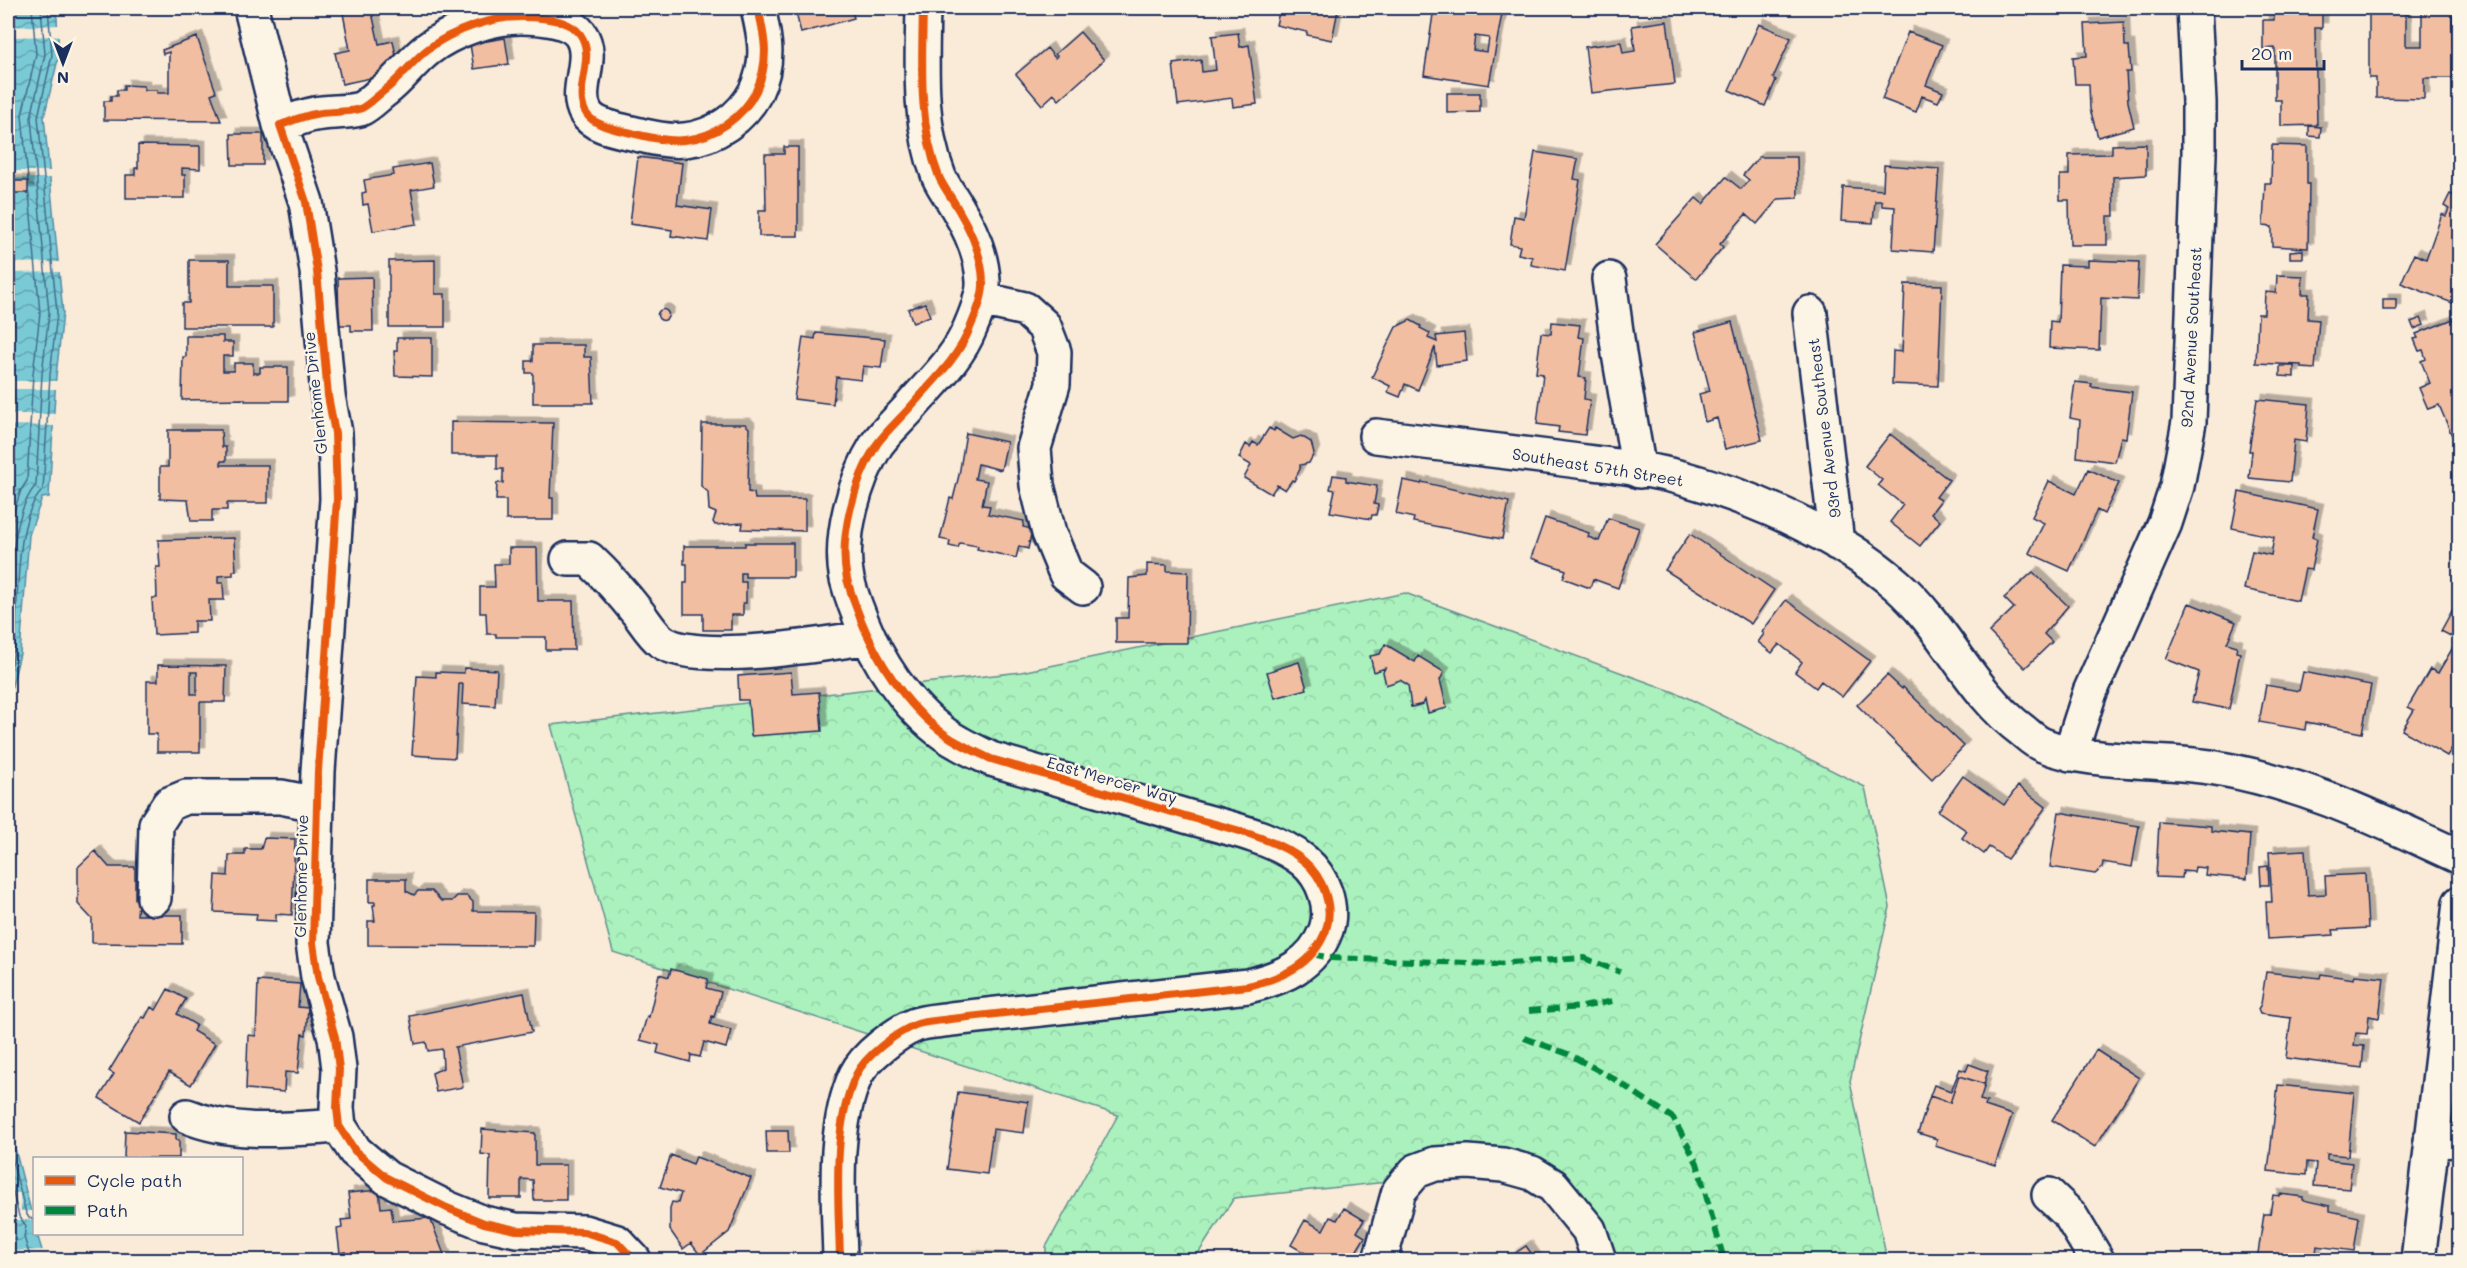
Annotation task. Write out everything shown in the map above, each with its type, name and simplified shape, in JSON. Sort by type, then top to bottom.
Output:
[{"type":"street","name":"Glenhome Drive","points":[[251,8],[280,125],[306,202],[317,271],[327,396],[335,433],[337,499],[316,804],[314,943],[318,977],[339,1069],[337,1108],[339,1126]]},
{"type":"street","points":[[280,125],[315,114],[361,108],[396,82],[428,49],[472,25],[518,17],[547,19],[566,24],[580,33],[586,48],[585,76],[580,98],[587,115],[608,127],[653,138],[686,140],[735,120],[750,103],[764,74],[766,39],[758,8]]},
{"type":"street","name":"East Mercer Way","points":[[840,1260],[839,1163],[845,1109],[857,1074],[873,1055],[896,1035],[917,1024],[1248,986],[1276,979],[1295,969],[1312,954],[1322,940],[1328,922],[1327,899],[1319,877],[1304,861],[1280,846],[1217,825],[992,759],[957,742],[900,692],[869,638],[858,613],[847,576],[846,541],[849,510],[862,474],[878,443],[949,365],[966,340],[978,311],[983,281],[975,245],[959,211],[940,180],[930,150],[921,91],[923,8]]},
{"type":"street","name":"92nd Avenue Southeast","points":[[2070,754],[2090,692],[2165,523],[2177,486],[2189,422],[2199,154],[2194,8]]},
{"type":"street","points":[[1609,279],[1619,354],[1640,471]]},
{"type":"street","points":[[980,299],[1025,309],[1044,326],[1054,352],[1053,384],[1034,448],[1037,484],[1049,532],[1066,574],[1083,587]]},
{"type":"street","name":"93rd Avenue Southeast","points":[[1810,313],[1838,543]]},
{"type":"street","name":"Southeast 57th Street","points":[[1376,436],[1681,478],[1772,509],[1838,543],[1896,584],[1926,614],[1974,682],[2008,721],[2040,744],[2070,754],[2214,767],[2281,781],[2342,804],[2460,857]]},
{"type":"street","points":[[568,559],[589,559],[621,592],[661,641],[674,648],[697,653],[787,650],[869,638]]},
{"type":"street","points":[[154,898],[156,824],[169,804],[186,797],[281,797],[316,804]]},
{"type":"street","points":[[2418,1260],[2445,1141],[2460,903]]},
{"type":"street","points":[[187,1116],[220,1126],[285,1130],[339,1126],[355,1151],[387,1178],[447,1208],[484,1223],[516,1230],[584,1232],[617,1242],[634,1260]]},
{"type":"street","points":[[1380,1260],[1399,1191],[1416,1172],[1435,1164],[1468,1162],[1513,1167],[1532,1173],[1553,1186],[1589,1230],[1599,1260]]},
{"type":"street","points":[[2049,1196],[2070,1215],[2097,1260]]},
{"type":"green space","points":[[1405,593],[1682,695],[1865,787],[1890,907],[1850,1081],[1887,1260],[1607,1260],[1521,1168],[1234,1198],[1194,1260],[1046,1260],[1046,1247],[1118,1115],[613,952],[551,725],[1021,672]]},
{"type":"water","points":[[8,8],[54,8],[57,18],[59,55],[44,117],[63,313],[56,376],[49,497],[42,498],[29,535],[20,654],[8,702]]},
{"type":"water","points":[[8,1121],[33,1219],[33,1235],[37,1235],[45,1260],[8,1260]]},
{"type":"pier","points":[[60,25],[61,36],[8,37],[8,27]]},
{"type":"pier","points":[[8,171],[53,171],[53,178],[8,178]]},
{"type":"pier","points":[[61,262],[62,272],[8,273],[8,263]]},
{"type":"pier","points":[[8,381],[58,381],[58,389],[8,389]]},
{"type":"pier","points":[[8,414],[55,414],[54,426],[8,425]]},
{"type":"pier","points":[[8,1193],[20,1193],[21,1211],[33,1211],[33,1220],[10,1220]]},
{"type":"pier","points":[[44,1250],[44,1260],[8,1260],[8,1251]]},
{"type":"building","points":[[342,8],[371,8],[379,44],[393,41],[399,70],[371,81],[370,78],[342,84],[335,53],[350,50]]},
{"type":"building","points":[[851,8],[854,18],[801,33],[795,9]]},
{"type":"building","points":[[1280,8],[1338,10],[1332,40],[1276,25]]},
{"type":"building","points":[[1434,8],[1503,8],[1489,85],[1424,75]],"holes":[[[1475,36],[1489,38],[1487,52],[1473,50]]]},
{"type":"building","points":[[2274,8],[2322,10],[2322,28],[2315,28],[2317,125],[2281,126],[2281,100],[2275,100],[2275,48],[2263,49],[2263,20],[2274,20]]},
{"type":"building","points":[[2422,8],[2452,8],[2453,78],[2424,78],[2424,99],[2376,98],[2376,78],[2369,78],[2369,9],[2406,9],[2406,46],[2422,46]]},
{"type":"building","points":[[1667,21],[1675,84],[1591,93],[1585,47],[1621,42],[1623,53],[1635,51],[1632,26]]},
{"type":"building","points":[[2124,22],[2125,46],[2129,46],[2131,72],[2126,72],[2128,102],[2134,127],[2098,137],[2090,109],[2089,84],[2075,84],[2073,57],[2087,56],[2085,24]]},
{"type":"building","points":[[1759,24],[1791,38],[1773,78],[1776,80],[1765,106],[1729,90]]},
{"type":"building","points":[[1080,32],[1104,60],[1059,100],[1054,94],[1042,105],[1016,74],[1047,48],[1055,58],[1057,56],[1055,54]]},
{"type":"building","points":[[1908,32],[1942,45],[1926,85],[1943,92],[1938,102],[1922,96],[1916,112],[1882,99]]},
{"type":"building","points":[[1238,33],[1240,47],[1249,45],[1257,104],[1233,107],[1232,98],[1178,105],[1173,64],[1201,60],[1202,72],[1216,70],[1212,36]]},
{"type":"building","points":[[197,37],[216,92],[211,94],[221,121],[104,120],[104,101],[111,101],[111,96],[117,96],[117,90],[124,90],[124,85],[144,86],[144,90],[169,93],[169,52],[163,54],[162,50]]},
{"type":"building","points":[[505,38],[509,64],[474,69],[470,44]]},
{"type":"building","points":[[1447,93],[1480,93],[1480,112],[1447,113]]},
{"type":"building","points":[[2309,126],[2321,127],[2320,137],[2309,136]]},
{"type":"building","points":[[231,134],[263,134],[263,165],[232,165]]},
{"type":"building","points":[[2146,144],[2146,175],[2113,177],[2114,216],[2107,216],[2107,245],[2070,245],[2069,200],[2060,200],[2060,175],[2069,175],[2069,155],[2107,154],[2112,153],[2112,145]]},
{"type":"building","points":[[138,145],[200,146],[200,169],[182,168],[182,175],[185,175],[185,198],[126,198],[126,175],[135,175],[135,168],[138,168]]},
{"type":"building","points":[[2272,145],[2307,146],[2308,248],[2272,246],[2272,227],[2263,226],[2265,183],[2271,183]]},
{"type":"building","points":[[784,147],[798,147],[798,236],[759,236],[759,210],[766,210],[765,154],[784,154]]},
{"type":"building","points":[[1535,152],[1578,159],[1574,179],[1580,180],[1565,271],[1531,265],[1532,257],[1518,254],[1520,246],[1510,244],[1514,216],[1524,218]]},
{"type":"building","points":[[638,157],[682,163],[677,205],[712,210],[708,241],[671,236],[672,230],[630,224]]},
{"type":"building","points":[[1759,157],[1797,157],[1798,198],[1778,199],[1757,224],[1746,214],[1720,244],[1723,247],[1696,279],[1655,244],[1696,198],[1703,204],[1726,177],[1741,189],[1749,180],[1743,175]]},
{"type":"building","points":[[430,163],[434,186],[411,190],[417,224],[373,231],[368,204],[363,205],[362,193],[366,192],[364,180],[394,175],[393,169]]},
{"type":"building","points":[[1884,165],[1939,169],[1933,252],[1893,249],[1895,207],[1882,206],[1882,201],[1875,201],[1873,223],[1841,221],[1843,187],[1883,190]]},
{"type":"building","points":[[8,181],[28,181],[28,193],[8,193]]},
{"type":"building","points":[[2450,194],[2460,198],[2460,306],[2401,283],[2414,254],[2426,259],[2442,214],[2446,216],[2449,209],[2444,206]]},
{"type":"building","points":[[2303,250],[2303,258],[2290,258],[2290,251]]},
{"type":"building","points":[[189,260],[229,260],[229,286],[273,286],[273,327],[182,327],[182,303],[189,303]]},
{"type":"building","points":[[435,260],[435,294],[445,294],[445,327],[389,327],[389,261]]},
{"type":"building","points":[[2088,260],[2139,262],[2137,300],[2101,298],[2099,350],[2049,348],[2050,321],[2058,322],[2060,265],[2088,266]]},
{"type":"building","points":[[2277,275],[2303,276],[2302,294],[2309,294],[2308,319],[2319,320],[2315,369],[2301,368],[2301,365],[2256,363],[2258,314],[2264,314],[2265,292],[2276,293]]},
{"type":"building","points":[[372,277],[373,331],[351,331],[351,325],[339,325],[338,278]]},
{"type":"building","points":[[1905,284],[1942,285],[1938,386],[1892,384],[1893,351],[1902,352]]},
{"type":"building","points":[[2383,299],[2396,299],[2396,310],[2383,310]]},
{"type":"building","points":[[925,303],[930,316],[913,323],[908,309]]},
{"type":"building","points":[[663,310],[667,311],[667,319],[663,320],[659,319],[658,315],[659,311]]},
{"type":"building","points":[[2421,318],[2424,325],[2414,329],[2411,322]]},
{"type":"building","points":[[2453,319],[2460,335],[2460,436],[2453,438],[2439,405],[2428,409],[2419,388],[2430,383],[2421,361],[2426,359],[2423,350],[2419,351],[2414,339],[2418,338],[2416,334]]},
{"type":"building","points":[[1410,320],[1430,333],[1428,338],[1437,342],[1436,336],[1464,333],[1467,361],[1437,365],[1435,347],[1418,390],[1405,384],[1400,397],[1388,392],[1390,386],[1372,377],[1396,327]]},
{"type":"building","points":[[1552,322],[1580,325],[1578,337],[1584,338],[1579,377],[1586,378],[1584,399],[1590,400],[1585,435],[1558,432],[1559,427],[1537,424],[1543,374],[1536,373],[1541,333],[1551,334]]},
{"type":"building","points":[[1732,322],[1762,440],[1725,449],[1717,418],[1705,422],[1699,394],[1710,391],[1695,332]]},
{"type":"building","points":[[816,333],[885,339],[881,368],[863,366],[861,380],[836,377],[833,404],[794,399],[803,337],[815,339]]},
{"type":"building","points":[[186,336],[223,336],[223,342],[233,342],[233,356],[223,356],[223,371],[234,371],[234,363],[253,363],[253,373],[260,373],[260,367],[288,367],[288,401],[182,400]]},
{"type":"building","points":[[397,338],[432,338],[432,377],[395,376],[394,351],[397,351]]},
{"type":"building","points":[[533,345],[584,345],[584,357],[591,357],[593,403],[533,403],[533,373],[526,373],[526,361],[533,361]]},
{"type":"building","points":[[2280,366],[2294,366],[2294,377],[2280,376]]},
{"type":"building","points":[[2075,382],[2092,384],[2091,387],[2132,392],[2126,438],[2121,437],[2115,462],[2077,457],[2080,420],[2070,418]]},
{"type":"building","points":[[2257,399],[2309,404],[2306,442],[2294,440],[2290,482],[2249,478],[2252,451],[2249,451]]},
{"type":"building","points":[[451,422],[553,423],[550,498],[553,498],[553,520],[506,520],[506,500],[496,500],[497,483],[503,483],[503,469],[497,469],[497,455],[451,455]]},
{"type":"building","points":[[702,424],[745,424],[749,428],[748,492],[754,493],[755,499],[805,499],[805,531],[742,529],[743,523],[715,525],[713,522],[716,513],[709,510],[708,492],[701,486]]},
{"type":"building","points":[[1269,428],[1274,431],[1275,428],[1293,439],[1301,436],[1311,442],[1314,453],[1309,463],[1300,465],[1294,481],[1292,480],[1285,490],[1277,485],[1271,494],[1244,478],[1251,465],[1239,458],[1246,444],[1250,447],[1253,442],[1258,445]]},
{"type":"building","points":[[168,430],[221,430],[222,447],[226,447],[226,461],[221,461],[221,465],[268,465],[268,503],[227,503],[227,510],[212,510],[212,521],[191,521],[188,500],[160,499],[160,467],[168,467]]},
{"type":"building","points":[[966,433],[1007,442],[1001,470],[978,464],[975,479],[987,481],[982,505],[990,506],[988,514],[1024,521],[1023,527],[1032,529],[1028,549],[1019,546],[1016,558],[977,549],[978,546],[960,543],[958,548],[949,546],[950,541],[940,539],[950,498],[953,499],[959,475]]},
{"type":"building","points":[[1890,434],[1949,480],[1936,497],[1941,500],[1931,513],[1940,521],[1920,546],[1890,522],[1903,505],[1878,485],[1882,480],[1865,466]]},
{"type":"building","points":[[2088,469],[2119,483],[2104,514],[2097,510],[2069,571],[2029,553],[2044,523],[2032,517],[2049,481],[2076,494]]},
{"type":"building","points":[[1333,475],[1346,477],[1346,481],[1377,486],[1374,504],[1378,505],[1376,515],[1372,515],[1371,519],[1330,512],[1335,490],[1330,489]]},
{"type":"building","points":[[1403,480],[1421,484],[1422,482],[1509,502],[1502,539],[1413,522],[1414,518],[1396,514]]},
{"type":"building","points":[[2239,492],[2318,509],[2312,537],[2317,539],[2311,570],[2305,569],[2298,601],[2244,589],[2252,551],[2271,555],[2274,537],[2232,528]]},
{"type":"building","points":[[1545,518],[1589,533],[1588,537],[1599,541],[1608,518],[1639,528],[1618,588],[1593,579],[1590,588],[1563,578],[1566,570],[1531,558]]},
{"type":"building","points":[[1690,534],[1774,590],[1751,624],[1665,570]]},
{"type":"building","points":[[234,538],[236,571],[233,571],[233,575],[218,576],[218,583],[223,583],[224,600],[209,600],[210,621],[194,621],[194,633],[154,635],[152,598],[157,598],[156,567],[160,567],[158,540]]},
{"type":"building","points":[[745,543],[793,543],[793,577],[745,577],[745,573],[741,573],[741,582],[746,582],[746,603],[743,603],[743,615],[731,615],[731,630],[703,630],[703,614],[684,614],[684,583],[687,583],[687,564],[684,564],[684,546],[745,546]]},
{"type":"building","points":[[509,548],[537,548],[538,601],[573,601],[574,650],[546,650],[546,637],[496,637],[496,634],[487,634],[486,613],[480,613],[480,587],[495,587],[494,564],[509,564]]},
{"type":"building","points":[[1147,564],[1167,565],[1167,571],[1188,572],[1187,643],[1116,643],[1116,618],[1128,618],[1129,578],[1147,576]]},
{"type":"building","points":[[2033,572],[2068,606],[2044,634],[2052,642],[2025,668],[1989,632],[2014,608],[2004,598]]},
{"type":"building","points":[[2460,596],[2460,641],[2441,631]]},
{"type":"building","points":[[1786,600],[1870,661],[1842,697],[1821,681],[1816,688],[1795,672],[1802,662],[1779,644],[1772,653],[1758,642],[1764,634],[1762,632]]},
{"type":"building","points":[[2189,603],[2236,622],[2227,643],[2237,646],[2236,652],[2240,653],[2229,709],[2192,702],[2199,672],[2166,659]]},
{"type":"building","points":[[1385,644],[1415,662],[1418,656],[1444,672],[1440,680],[1447,708],[1428,713],[1425,700],[1423,704],[1411,707],[1408,685],[1400,680],[1386,685],[1383,672],[1385,668],[1374,672],[1370,656],[1380,654]]},
{"type":"building","points":[[2452,649],[2460,654],[2460,735],[2447,756],[2402,730],[2414,710],[2408,707],[2430,669],[2438,673]]},
{"type":"building","points":[[1299,662],[1307,689],[1275,698],[1267,672]]},
{"type":"building","points":[[158,665],[226,666],[225,702],[200,702],[200,752],[157,752],[157,734],[147,734],[147,681],[158,681]],"holes":[[[191,672],[197,672],[197,694],[191,694]]]},
{"type":"building","points":[[464,668],[497,670],[495,706],[462,704],[463,684],[459,684],[455,758],[412,755],[417,676],[436,677],[436,672],[464,673]]},
{"type":"building","points":[[791,672],[793,694],[819,692],[822,731],[751,736],[748,700],[739,700],[738,676]]},
{"type":"building","points":[[2303,672],[2371,685],[2362,733],[2306,722],[2305,730],[2259,722],[2266,685],[2299,691]]},
{"type":"building","points":[[1887,675],[1902,689],[1903,687],[1964,746],[1932,779],[1857,705]]},
{"type":"building","points":[[1963,776],[2004,805],[2018,786],[2046,807],[2007,859],[1989,847],[1984,854],[1962,838],[1967,831],[1938,811]]},
{"type":"building","points":[[2059,812],[2139,826],[2132,867],[2103,862],[2102,868],[2095,874],[2050,867]]},
{"type":"building","points":[[2159,822],[2211,826],[2211,831],[2250,835],[2247,879],[2205,875],[2206,868],[2195,867],[2194,872],[2183,871],[2182,878],[2156,877]]},
{"type":"building","points":[[264,838],[295,839],[292,915],[276,914],[276,921],[256,920],[257,914],[214,912],[216,875],[228,876],[229,855],[245,855],[245,849],[261,849]]},
{"type":"building","points":[[2305,850],[2308,895],[2326,894],[2325,876],[2365,874],[2368,928],[2333,930],[2334,935],[2268,939],[2266,902],[2272,902],[2269,852]]},
{"type":"building","points":[[95,851],[109,867],[135,867],[137,915],[182,915],[182,944],[92,943],[92,919],[78,904],[78,867]]},
{"type":"building","points":[[2268,866],[2269,885],[2261,885],[2260,867]]},
{"type":"building","points":[[369,879],[406,879],[406,891],[414,895],[418,891],[432,891],[441,901],[452,901],[457,896],[467,896],[473,902],[473,911],[534,912],[533,946],[368,945],[368,921],[375,921],[373,905],[375,902],[369,902]]},
{"type":"building","points":[[671,969],[708,979],[706,988],[721,992],[710,1024],[731,1030],[726,1048],[704,1042],[700,1057],[691,1055],[690,1062],[657,1053],[659,1045],[640,1040],[647,1016],[649,1017],[659,974],[669,977]]},
{"type":"building","points":[[2266,972],[2320,978],[2321,974],[2354,979],[2355,975],[2384,978],[2379,1018],[2369,1016],[2367,1034],[2356,1033],[2354,1045],[2364,1046],[2362,1068],[2286,1058],[2291,1018],[2260,1014],[2258,1009],[2261,1004]]},
{"type":"building","points":[[258,981],[300,984],[298,1007],[308,1008],[306,1035],[302,1034],[298,1073],[285,1072],[284,1092],[246,1089],[248,1035],[256,1036]]},
{"type":"building","points":[[168,989],[186,999],[177,1014],[196,1025],[193,1031],[215,1044],[191,1085],[169,1072],[139,1122],[99,1098],[114,1074],[109,1071],[142,1017],[145,1018],[151,1007],[156,1010]]},
{"type":"building","points":[[524,993],[532,1032],[455,1047],[463,1087],[436,1092],[432,1073],[443,1068],[442,1049],[428,1051],[426,1042],[415,1044],[410,1016]]},
{"type":"building","points":[[2096,1050],[2139,1078],[2095,1147],[2052,1120]]},
{"type":"building","points":[[1969,1064],[1988,1071],[1984,1084],[1959,1076],[1950,1103],[1930,1096],[1934,1085],[1951,1091],[1960,1069],[1966,1071]]},
{"type":"building","points":[[1959,1076],[1985,1084],[1980,1100],[1987,1102],[1985,1106],[2012,1115],[1995,1165],[1935,1146],[1937,1139],[1918,1133],[1930,1096],[1950,1103]]},
{"type":"building","points":[[2278,1085],[2354,1093],[2348,1156],[2327,1154],[2327,1160],[2352,1163],[2349,1189],[2314,1186],[2316,1163],[2307,1162],[2306,1175],[2268,1171]]},
{"type":"building","points":[[958,1092],[1028,1102],[1024,1133],[993,1129],[987,1174],[947,1169]]},
{"type":"building","points":[[482,1129],[535,1133],[535,1165],[566,1165],[566,1200],[534,1200],[533,1180],[521,1179],[521,1198],[489,1198],[490,1155],[481,1154]]},
{"type":"building","points":[[125,1131],[176,1134],[176,1140],[179,1140],[179,1157],[124,1157]]},
{"type":"building","points":[[766,1131],[788,1131],[789,1153],[767,1153]]},
{"type":"building","points":[[671,1155],[693,1164],[696,1157],[751,1178],[729,1232],[700,1255],[691,1243],[683,1249],[670,1230],[670,1208],[672,1202],[678,1203],[681,1193],[660,1187]]},
{"type":"building","points":[[379,1190],[381,1208],[391,1207],[393,1221],[430,1218],[445,1257],[420,1260],[356,1260],[355,1255],[345,1256],[345,1252],[340,1253],[337,1229],[342,1228],[341,1220],[351,1219],[348,1193]]},
{"type":"building","points":[[2280,1194],[2303,1197],[2303,1200],[2330,1206],[2330,1211],[2359,1217],[2354,1251],[2317,1246],[2315,1260],[2257,1260],[2264,1214],[2270,1214],[2273,1195],[2280,1196]]},
{"type":"building","points":[[1344,1208],[1364,1220],[1357,1232],[1365,1237],[1351,1260],[1301,1260],[1305,1253],[1291,1245],[1305,1220],[1323,1230],[1330,1217],[1337,1220]]},
{"type":"building","points":[[1526,1246],[1536,1260],[1513,1260],[1511,1256]]},
{"type":"building","points":[[968,1256],[1024,1260],[968,1260]]},
{"type":"marked path","points":[[1312,954],[1331,958],[1494,964],[1584,958],[1620,972]]},
{"type":"marked path","points":[[1529,1011],[1582,1007],[1613,1001]]},
{"type":"marked path","points":[[1524,1038],[1568,1054],[1611,1077],[1673,1118],[1697,1163],[1724,1260]]},
{"type":"cycle path","points":[[634,1260],[617,1242],[584,1232],[516,1230],[484,1223],[447,1208],[387,1178],[355,1151],[339,1126],[337,1108],[339,1069],[335,1037],[318,977],[313,943],[318,771],[337,499],[335,433],[328,396],[317,271],[306,202],[280,125],[311,115],[360,109],[391,85],[437,42],[484,22],[528,17],[561,22],[580,34],[585,43],[586,53],[582,104],[586,113],[594,121],[610,128],[655,138],[670,140],[696,138],[717,130],[736,117],[756,91],[765,59],[763,29],[758,8]]},
{"type":"cycle path","points":[[840,1260],[838,1166],[848,1096],[860,1068],[890,1039],[915,1025],[928,1022],[1261,983],[1284,974],[1305,961],[1326,930],[1329,911],[1325,892],[1317,875],[1304,861],[1279,845],[1233,829],[991,759],[944,734],[917,710],[894,681],[875,650],[858,614],[847,579],[845,563],[847,527],[855,491],[877,444],[959,349],[977,311],[983,287],[975,243],[943,185],[932,157],[924,115],[923,8]]}]
